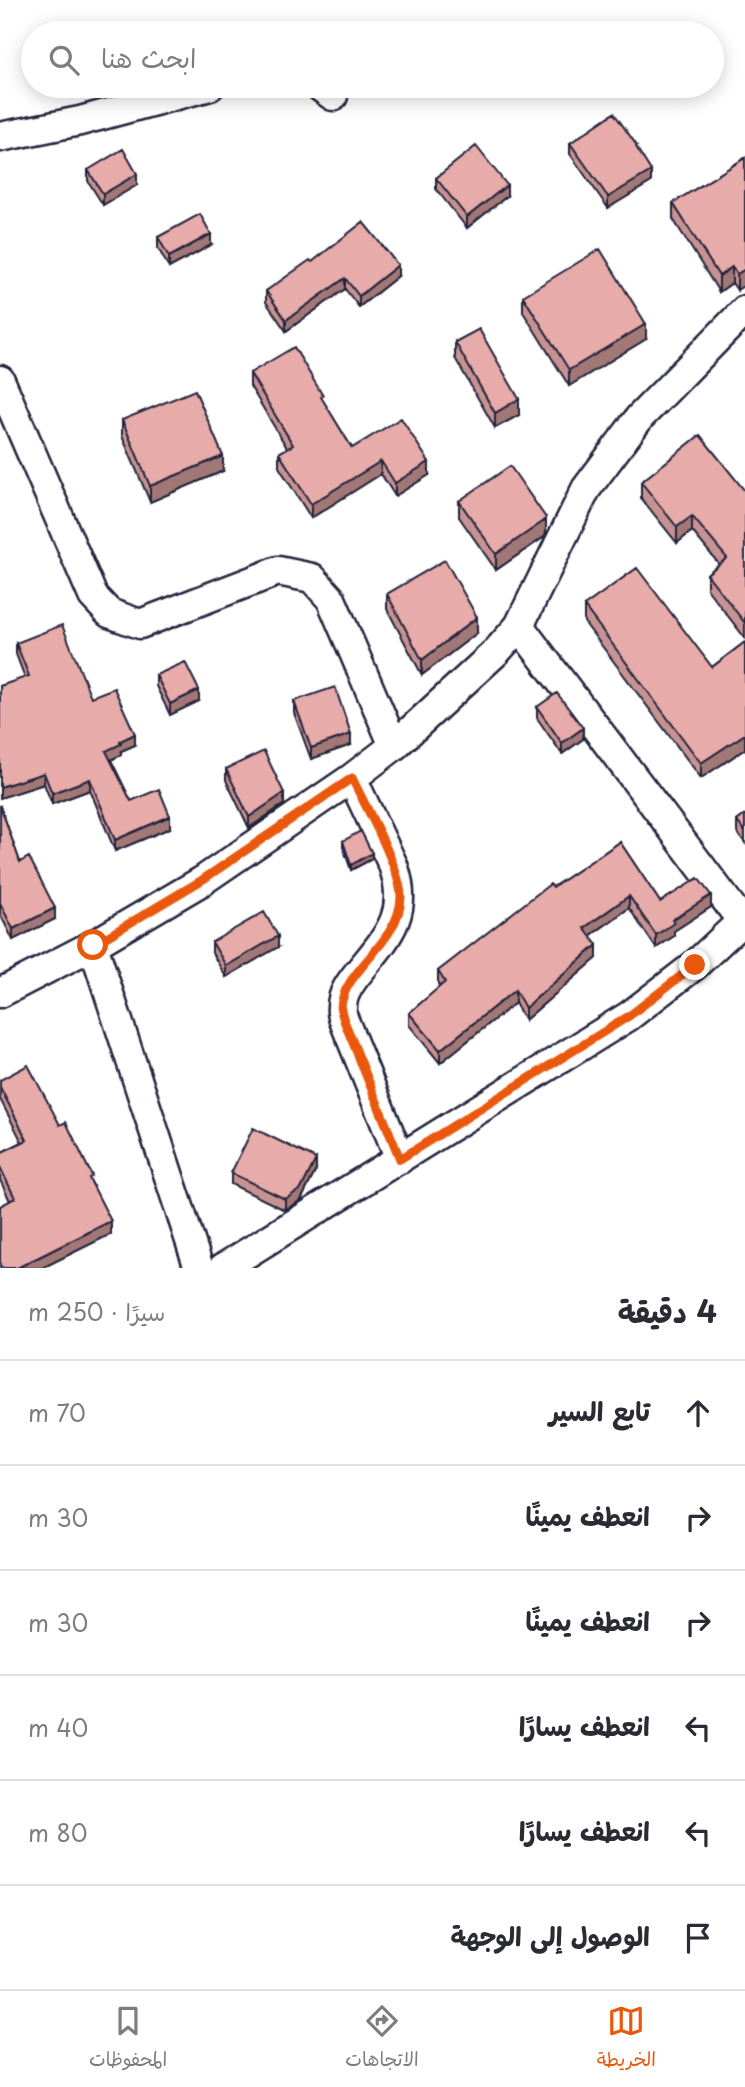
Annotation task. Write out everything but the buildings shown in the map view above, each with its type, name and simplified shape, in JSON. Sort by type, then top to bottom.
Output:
[{"type":"street","points":[[0,137],[80,121],[165,98]]},
{"type":"street","points":[[0,993],[93,945],[202,880],[352,778],[394,746],[497,651],[519,626],[586,489],[640,417],[745,310]]},
{"type":"street","points":[[0,380],[93,597],[108,613],[140,624],[278,570],[312,578],[331,599],[394,746]]},
{"type":"street","points":[[223,1268],[629,1016],[695,965],[744,920],[519,626]]},
{"type":"street","points":[[352,778],[393,865],[401,896],[393,927],[351,982],[344,994],[341,1009],[400,1159]]},
{"type":"street","points":[[93,945],[199,1268]]},
{"type":"route","points":[[93,945],[202,880],[352,778],[393,865],[401,896],[393,927],[351,982],[344,994],[341,1009],[400,1159],[629,1016],[695,965]]}]
